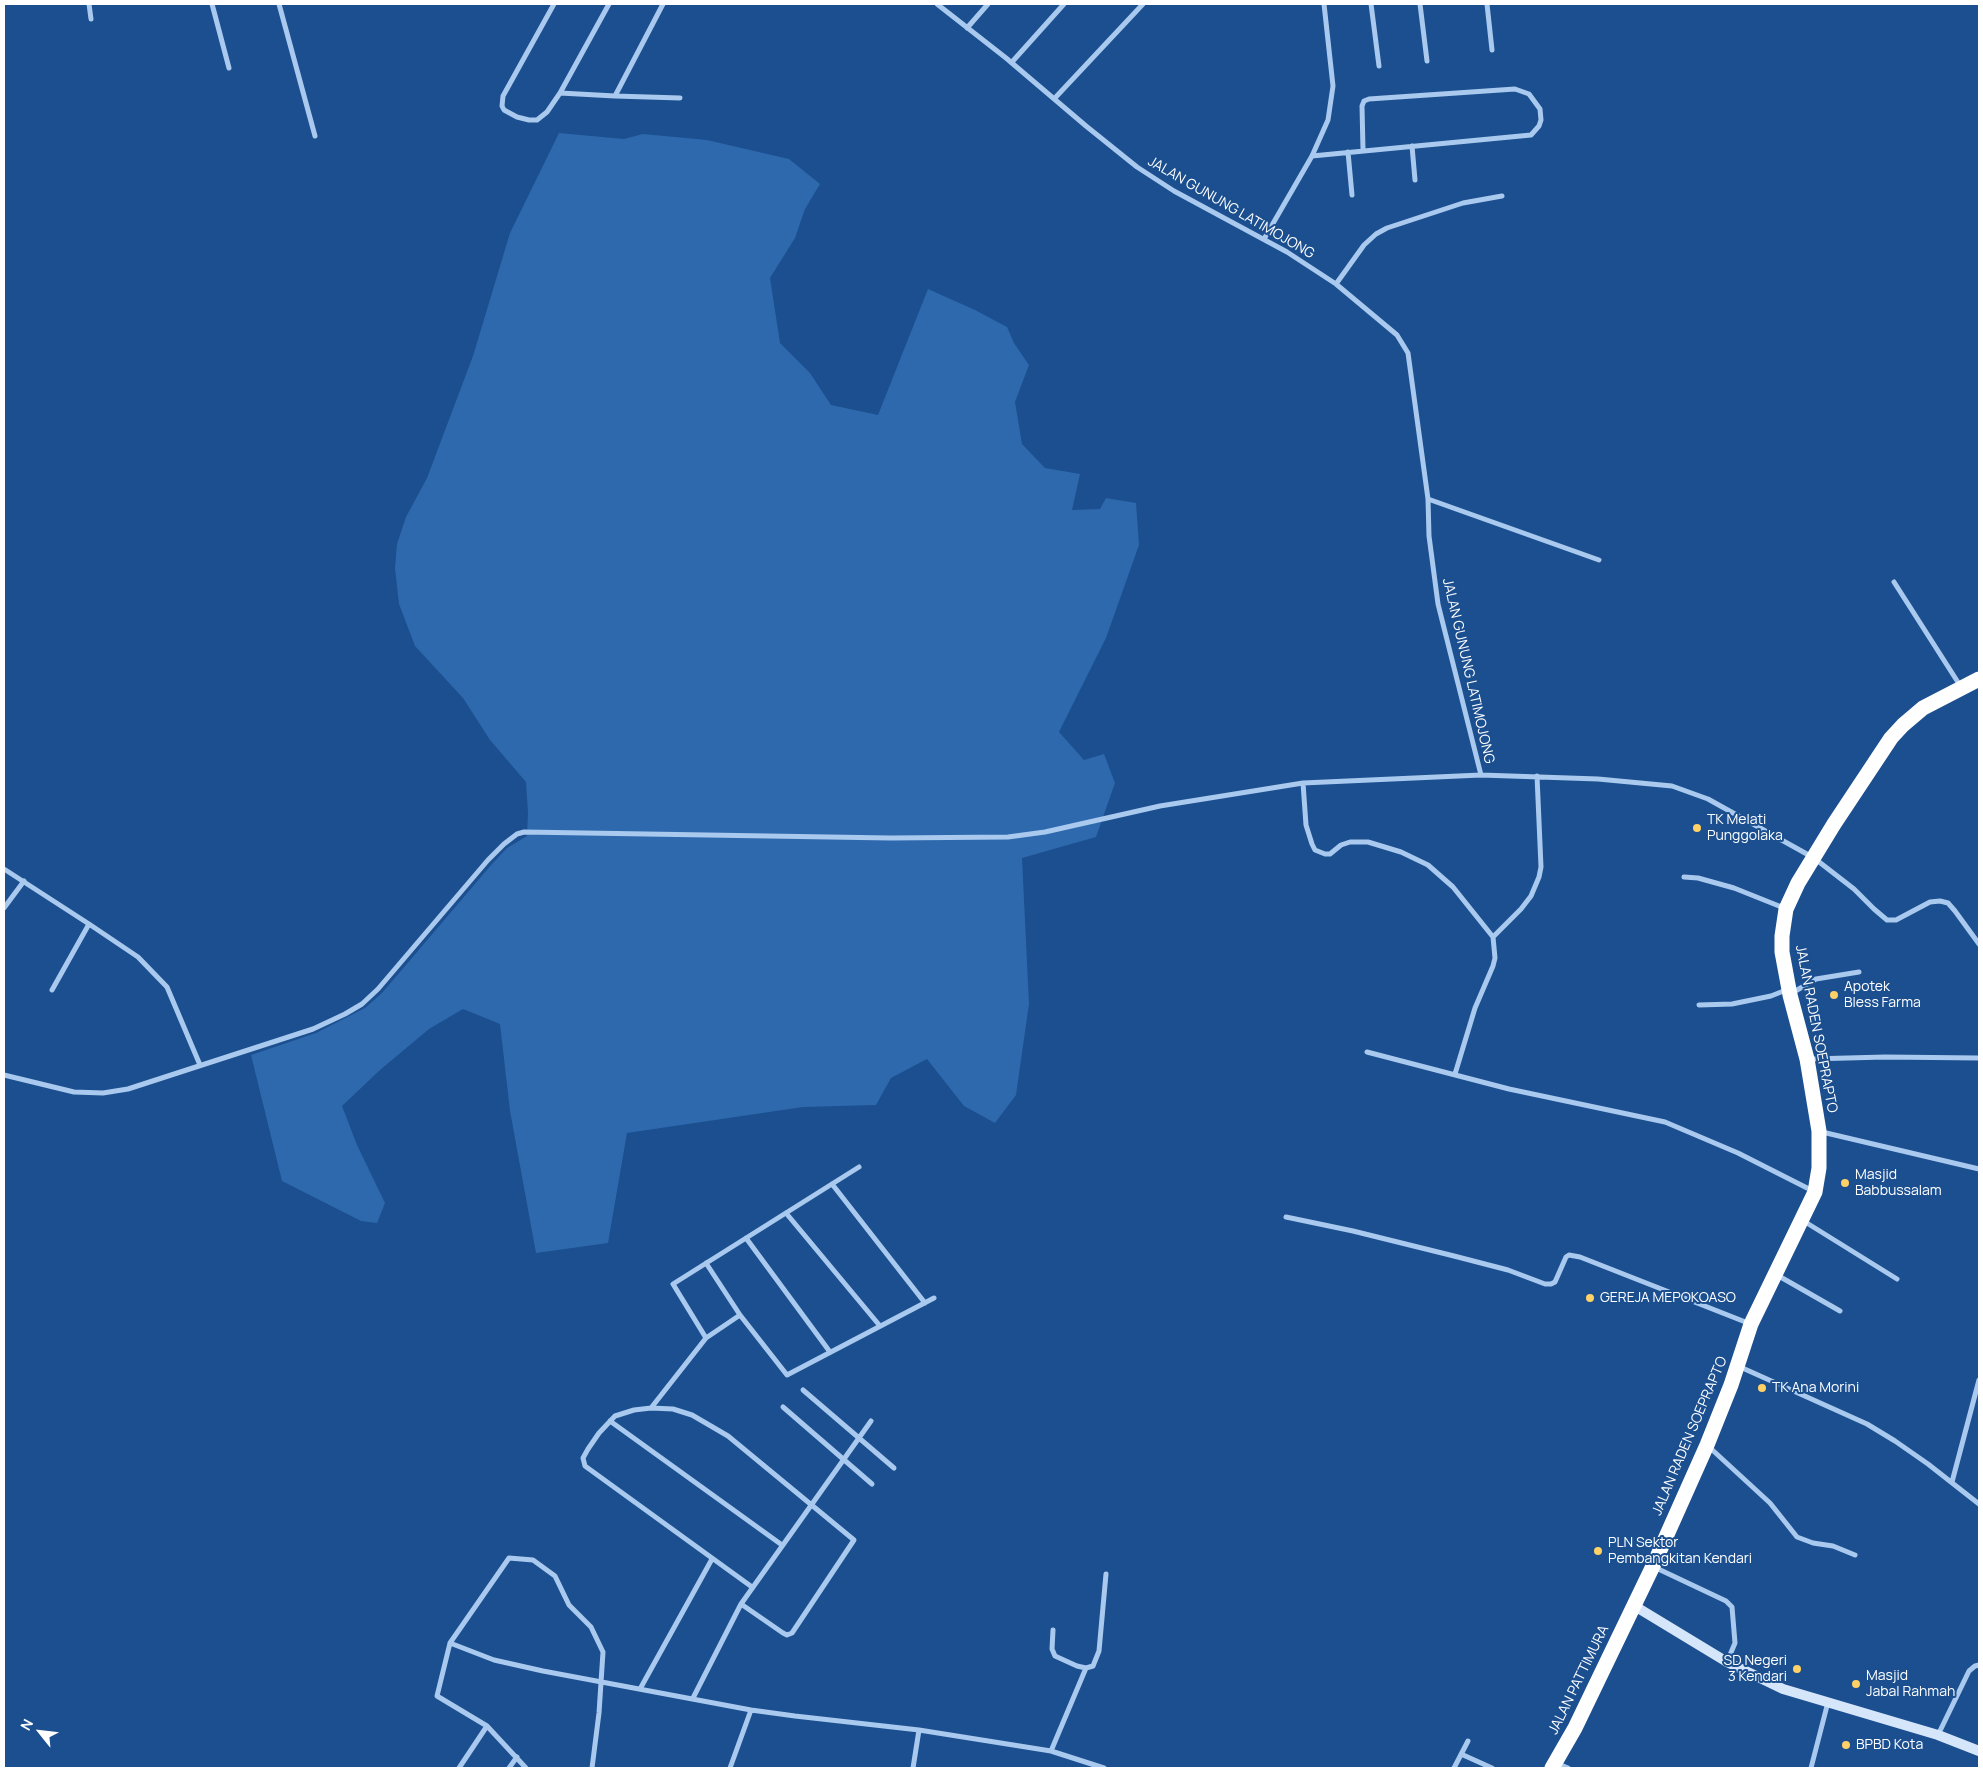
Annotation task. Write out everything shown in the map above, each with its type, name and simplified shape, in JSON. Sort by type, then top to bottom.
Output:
[{"type":"highway","name":"JALAN RADEN SOEPRAPTO","points":[[1633,1606],[1707,1445],[1738,1366],[1751,1324],[1774,1273],[1815,1192],[1819,1168],[1819,1131],[1807,1060],[1782,952],[1786,909],[1798,883],[1844,808],[1897,731],[1923,708],[1979,679]]},
{"type":"highway","name":"JALAN PATTIMURA","points":[[1558,1766],[1633,1606]]},
{"type":"main road","points":[[1633,1606],[1727,1662],[1783,1689],[1938,1735],[1979,1751]]},
{"type":"street","points":[[88,4],[91,19]]},
{"type":"street","points":[[212,4],[229,68]]},
{"type":"street","points":[[279,4],[315,136]]},
{"type":"street","points":[[554,4],[503,96],[502,106],[504,110],[517,117],[537,120],[547,112],[560,93],[609,4]]},
{"type":"street","points":[[615,96],[663,4]]},
{"type":"street","name":"JALAN GUNUNG LATIMOJONG","points":[[938,4],[1012,62],[1112,148],[1153,178],[1264,239],[1336,284],[1397,336],[1408,353],[1428,499],[1430,536],[1438,604],[1481,775]]},
{"type":"street","points":[[967,28],[988,4]]},
{"type":"street","points":[[1012,62],[1064,4]]},
{"type":"street","points":[[1054,99],[1143,4]]},
{"type":"street","points":[[1264,239],[1312,156],[1325,128],[1332,104],[1333,86],[1324,4]]},
{"type":"street","points":[[1371,4],[1379,66]]},
{"type":"street","points":[[1420,4],[1428,61]]},
{"type":"street","points":[[1488,4],[1492,50]]},
{"type":"street","points":[[1312,156],[1531,135],[1539,126],[1541,120],[1540,109],[1529,94],[1515,88],[1369,99],[1364,101],[1362,106],[1363,150]]},
{"type":"street","points":[[560,93],[680,98]]},
{"type":"street","points":[[1412,146],[1414,180]]},
{"type":"street","points":[[1348,152],[1352,195]]},
{"type":"street","points":[[1336,284],[1364,245],[1376,234],[1387,228],[1463,203],[1502,196]]},
{"type":"street","points":[[1428,499],[1599,560]]},
{"type":"street","points":[[1894,582],[1962,687]]},
{"type":"street","points":[[4,1075],[74,1092],[103,1093],[128,1089],[313,1029],[362,1004],[378,989],[488,860],[504,844],[517,834],[524,832],[890,838],[1008,837],[1045,832],[1160,806],[1303,783],[1481,775],[1537,776],[1659,784],[1690,791],[1738,814],[1814,858],[1854,889],[1887,920],[1896,920],[1930,902],[1940,900],[1948,903],[1979,944]]},
{"type":"street","points":[[1493,937],[1521,909],[1531,896],[1539,877],[1541,867],[1537,776]]},
{"type":"street","points":[[1303,783],[1306,825],[1315,850],[1330,854],[1341,845],[1359,841],[1383,846],[1428,864],[1453,887],[1493,937],[1495,958],[1493,966],[1475,1008],[1455,1074]]},
{"type":"street","points":[[4,870],[24,881],[138,956],[167,987],[200,1065]]},
{"type":"street","points":[[1684,877],[1698,878],[1734,888],[1786,909]]},
{"type":"street","points":[[4,908],[24,881]]},
{"type":"street","points":[[52,990],[89,924]]},
{"type":"street","points":[[1700,1006],[1732,1004],[1790,992],[1816,979],[1859,972]]},
{"type":"street","points":[[1367,1052],[1509,1089],[1666,1122],[1738,1153],[1815,1192]]},
{"type":"street","points":[[1807,1060],[1885,1057],[1979,1058]]},
{"type":"street","points":[[1819,1131],[1979,1169]]},
{"type":"street","points":[[706,1338],[673,1284],[859,1167]]},
{"type":"street","points":[[832,1184],[925,1303]]},
{"type":"street","points":[[786,1213],[880,1326]]},
{"type":"street","points":[[1286,1217],[1353,1231],[1454,1256],[1508,1270],[1545,1284],[1555,1282],[1566,1257],[1569,1255],[1580,1256],[1751,1324]]},
{"type":"street","points":[[1802,1220],[1897,1280]]},
{"type":"street","points":[[746,1238],[830,1352]]},
{"type":"street","points":[[706,1263],[740,1315],[787,1375],[934,1298]]},
{"type":"street","points":[[1774,1273],[1840,1311]]},
{"type":"street","points":[[651,1408],[706,1338],[740,1315]]},
{"type":"street","points":[[1738,1366],[1867,1424],[1895,1441],[1979,1504]]},
{"type":"street","points":[[1952,1482],[1979,1380]]},
{"type":"street","points":[[803,1390],[894,1468]]},
{"type":"street","points":[[782,1407],[872,1484]]},
{"type":"street","points":[[741,1604],[783,1633],[787,1635],[792,1633],[854,1540],[728,1436],[692,1415],[673,1409],[651,1408],[621,1413],[610,1421],[588,1449],[584,1458],[585,1466],[752,1588]]},
{"type":"street","points":[[610,1421],[782,1546]]},
{"type":"street","points":[[693,1698],[741,1604],[872,1421]]},
{"type":"street","points":[[1707,1445],[1770,1503],[1797,1537],[1812,1543],[1833,1546],[1855,1555]]},
{"type":"street","points":[[526,1768],[487,1726],[437,1696],[450,1643],[509,1558],[534,1560],[554,1576],[569,1605],[591,1627],[603,1652],[597,1736],[592,1768]]},
{"type":"street","points":[[640,1689],[712,1559]]},
{"type":"street","points":[[1652,1566],[1726,1601],[1732,1607],[1734,1644],[1727,1662]]},
{"type":"street","points":[[1052,1630],[1052,1649],[1055,1656],[1086,1668],[1093,1666],[1099,1651],[1106,1574]]},
{"type":"street","points":[[450,1643],[494,1660],[602,1682],[751,1710],[919,1730],[1051,1751],[1104,1768]]},
{"type":"street","points":[[1938,1735],[1968,1671],[1979,1665]]},
{"type":"street","points":[[1051,1751],[1086,1668]]},
{"type":"street","points":[[1811,1768],[1828,1702]]},
{"type":"street","points":[[730,1768],[751,1710]]},
{"type":"street","points":[[459,1768],[487,1726]]},
{"type":"street","points":[[913,1768],[919,1730]]},
{"type":"street","points":[[1454,1768],[1468,1741]]},
{"type":"street","points":[[1461,1754],[1492,1768]]},
{"type":"street","points":[[509,1768],[516,1757]]},
{"type":"shaded area","points":[[559,133],[624,139],[643,134],[707,140],[789,159],[820,184],[805,209],[795,238],[770,278],[780,343],[810,373],[831,405],[878,415],[928,289],[975,310],[1007,327],[1014,343],[1029,365],[1015,402],[1022,444],[1045,468],[1080,474],[1072,510],[1100,509],[1106,498],[1136,503],[1139,545],[1106,638],[1059,732],[1084,760],[1104,754],[1115,783],[1096,837],[1022,858],[1029,1004],[1016,1095],[995,1123],[964,1106],[927,1059],[891,1078],[876,1105],[803,1107],[627,1133],[608,1243],[536,1253],[510,1111],[500,1024],[463,1009],[429,1029],[380,1070],[342,1106],[357,1145],[385,1203],[377,1223],[361,1221],[282,1181],[251,1055],[316,1033],[365,1008],[382,993],[507,848],[527,836],[526,782],[490,740],[463,698],[415,646],[399,604],[395,568],[397,544],[406,517],[427,478],[473,356],[510,233]]},
{"type":"place","name":"TK Melati Punggolaka","points":[[1697,828]]},
{"type":"place","name":"Apotek Bless Farma","points":[[1834,995]]},
{"type":"place","name":"Masjid Babbussalam","points":[[1845,1183]]},
{"type":"place","name":"GEREJA MEPOKOASO","points":[[1590,1298]]},
{"type":"place","name":"TK Ana Morini","points":[[1762,1388]]},
{"type":"place","name":"PLN Sektor Pembangkitan Kendari","points":[[1598,1551]]},
{"type":"place","name":"SD Negeri 3 Kendari","points":[[1797,1669]]},
{"type":"place","name":"Masjid Jabal Rahmah","points":[[1856,1684]]},
{"type":"place","name":"BPBD Kota","points":[[1846,1745]]}]
